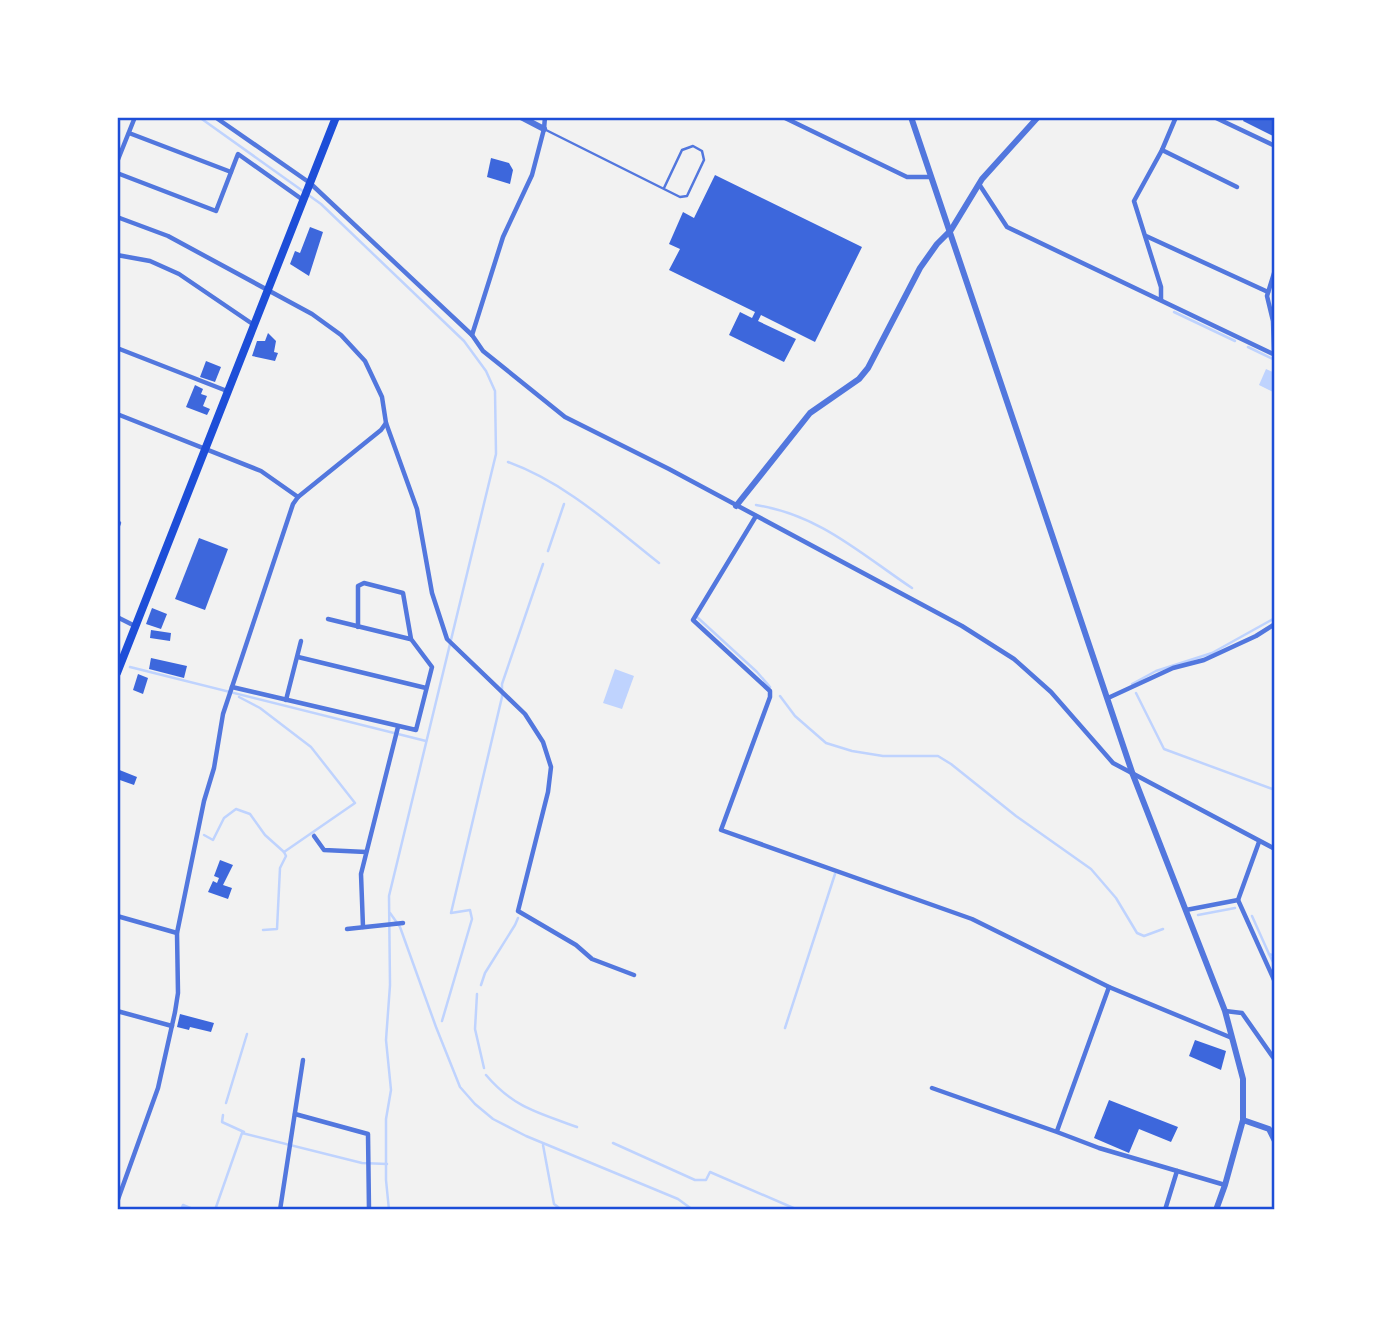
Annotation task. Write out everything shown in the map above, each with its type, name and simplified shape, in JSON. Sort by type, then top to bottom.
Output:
[{"type":"main road","points":[[117,673],[336,117]]},
{"type":"street","points":[[117,162],[135,117]]},
{"type":"street","points":[[215,117],[309,185],[472,335],[483,351],[565,417],[962,626],[1014,659],[1051,692],[1113,763],[1275,849]]},
{"type":"street","points":[[521,117],[544,129]]},
{"type":"street","points":[[472,335],[503,237],[533,175],[545,117]]},
{"type":"street","points":[[783,117],[907,177],[931,177]]},
{"type":"street","points":[[911,117],[1133,775],[1225,1011],[1242,1079],[1243,1120],[1216,1210]]},
{"type":"street","points":[[736,506],[810,413],[859,379],[868,368],[920,268],[951,230],[979,183],[1038,117]]},
{"type":"street","points":[[1161,300],[1161,287],[1134,201],[1162,150],[1176,117]]},
{"type":"street","points":[[1214,117],[1275,146]]},
{"type":"street","points":[[129,133],[231,172]]},
{"type":"street","points":[[1162,150],[1237,187]]},
{"type":"street","points":[[117,173],[216,211],[238,154],[304,199]]},
{"type":"street","points":[[979,183],[1007,227],[1274,355],[1273,321],[1268,292],[1275,270]]},
{"type":"street","points":[[117,217],[168,236],[312,314],[354,347],[365,361],[379,390],[386,423],[417,509],[432,593],[447,639],[525,714],[543,742],[551,767],[548,792],[518,911],[576,945],[592,959],[634,975]]},
{"type":"street","points":[[1145,235],[1268,292]]},
{"type":"street","points":[[117,255],[150,261],[179,274],[254,326]]},
{"type":"street","points":[[117,348],[229,392]]},
{"type":"street","points":[[118,416],[261,471],[298,497]]},
{"type":"street","points":[[117,1202],[158,1088],[172,1026],[178,993],[177,933],[204,801],[214,768],[223,714],[293,504],[386,423]]},
{"type":"street","points":[[756,516],[693,620],[769,691],[770,697],[721,830],[972,919],[1109,987],[1232,1038]]},
{"type":"street","points":[[232,688],[416,730],[432,667],[411,639],[402,593],[364,583],[358,586],[358,627]]},
{"type":"street","points":[[117,617],[136,626]]},
{"type":"street","points":[[328,620],[411,639]]},
{"type":"street","points":[[1108,698],[1172,668],[1204,660],[1256,636],[1275,624]]},
{"type":"street","points":[[286,700],[302,641]]},
{"type":"street","points":[[298,657],[426,688]]},
{"type":"street","points":[[363,927],[361,874],[398,727]]},
{"type":"street","points":[[314,836],[324,850],[366,852]]},
{"type":"street","points":[[1259,842],[1238,900],[1275,982]]},
{"type":"street","points":[[1185,910],[1238,900]]},
{"type":"street","points":[[117,916],[177,933]]},
{"type":"street","points":[[347,929],[403,923]]},
{"type":"street","points":[[1057,1132],[1109,987]]},
{"type":"street","points":[[117,1011],[172,1026]]},
{"type":"street","points":[[1225,1011],[1242,1013],[1275,1060]]},
{"type":"street","points":[[280,1210],[303,1060]]},
{"type":"street","points":[[932,1088],[1099,1149],[1225,1185]]},
{"type":"street","points":[[295,1114],[368,1134],[369,1210]]},
{"type":"street","points":[[1243,1120],[1269,1129],[1275,1141]]},
{"type":"street","points":[[1165,1210],[1177,1171]]},
{"type":"lane","points":[[544,129],[680,197],[687,196],[704,160],[702,150],[693,146],[682,150],[664,188]]},
{"type":"water","points":[[1266,369],[1275,373],[1275,393],[1259,385]]},
{"type":"water","points":[[615,669],[634,676],[622,709],[603,703]]},
{"type":"building","points":[[1245,117],[1275,117],[1275,137],[1243,121]]},
{"type":"building","points":[[491,158],[509,163],[513,170],[510,184],[487,177]]},
{"type":"building","points":[[715,175],[862,247],[815,342],[761,315],[758,321],[796,339],[784,362],[729,335],[740,312],[752,318],[755,312],[669,270],[680,249],[669,244],[683,212],[694,218]]},
{"type":"building","points":[[310,227],[323,232],[309,276],[290,264],[295,251],[300,253]]},
{"type":"building","points":[[268,333],[276,341],[274,352],[278,353],[275,361],[252,356],[257,341],[265,341]]},
{"type":"building","points":[[206,361],[221,367],[215,382],[200,377]]},
{"type":"building","points":[[195,385],[203,389],[201,394],[207,396],[203,406],[210,409],[207,415],[186,407]]},
{"type":"building","points":[[199,538],[228,549],[205,610],[175,599]]},
{"type":"building","points":[[152,608],[167,614],[161,629],[146,624]]},
{"type":"building","points":[[151,630],[171,633],[170,641],[150,638]]},
{"type":"building","points":[[151,658],[187,666],[184,678],[149,669]]},
{"type":"building","points":[[138,674],[148,678],[143,694],[133,690]]},
{"type":"building","points":[[117,769],[137,777],[134,785],[117,779]]},
{"type":"building","points":[[220,860],[233,865],[223,885],[232,888],[228,899],[208,892],[213,881],[217,883],[219,878],[214,876]]},
{"type":"building","points":[[180,1014],[214,1023],[211,1032],[177,1027]]},
{"type":"building","points":[[1195,1040],[1226,1051],[1221,1070],[1189,1056]]},
{"type":"building","points":[[1109,1100],[1178,1127],[1171,1142],[1139,1129],[1129,1153],[1094,1138]]},
{"type":"waterway","points":[[199,117],[321,204],[464,341],[486,371],[495,391],[496,454],[389,896],[390,985],[386,1040],[391,1090],[386,1119],[389,1210]]},
{"type":"waterway","points":[[1174,312],[1235,341]]},
{"type":"waterway","points":[[1248,347],[1275,360]]},
{"type":"waterway","points":[[508,462],[569,493],[659,563]]},
{"type":"waterway","points":[[548,551],[564,504]]},
{"type":"waterway","points":[[756,505],[800,517],[820,527],[857,549],[912,588]]},
{"type":"waterway","points":[[442,1021],[472,919],[470,910],[451,913],[502,697],[502,684],[543,564]]},
{"type":"waterway","points":[[697,617],[770,687]]},
{"type":"waterway","points":[[1132,684],[1156,671],[1212,653],[1275,618]]},
{"type":"waterway","points":[[130,667],[426,741]]},
{"type":"waterway","points":[[1136,693],[1164,749],[1275,790]]},
{"type":"waterway","points":[[780,696],[795,716],[826,743],[883,756],[938,756],[1091,869],[1116,898],[1137,933],[1144,936],[1163,929]]},
{"type":"waterway","points":[[239,697],[260,708],[311,747],[355,803],[284,852]]},
{"type":"waterway","points":[[204,835],[213,840],[224,818],[236,809],[250,814],[265,835],[284,852],[286,856],[280,868],[277,929],[263,930]]},
{"type":"waterway","points":[[785,1028],[835,874]]},
{"type":"waterway","points":[[1198,915],[1235,908]]},
{"type":"waterway","points":[[390,913],[400,927],[460,1087],[475,1104],[493,1119],[526,1136],[678,1199],[693,1210]]},
{"type":"waterway","points":[[1252,916],[1269,954],[1275,956]]},
{"type":"waterway","points":[[481,985],[485,973],[518,918]]},
{"type":"waterway","points":[[1269,954],[1275,966]]},
{"type":"waterway","points":[[477,994],[475,1029],[484,1068]]},
{"type":"waterway","points":[[226,1103],[247,1034]]},
{"type":"waterway","points":[[486,1075],[517,1102],[577,1127]]},
{"type":"waterway","points":[[223,1115],[222,1122],[244,1132]]},
{"type":"waterway","points":[[215,1210],[242,1133],[362,1163],[387,1164]]},
{"type":"waterway","points":[[613,1143],[695,1180],[706,1180],[710,1172],[798,1210]]},
{"type":"waterway","points":[[543,1145],[554,1204],[562,1210]]},
{"type":"waterway","points":[[181,1210],[183,1205],[195,1210]]}]
